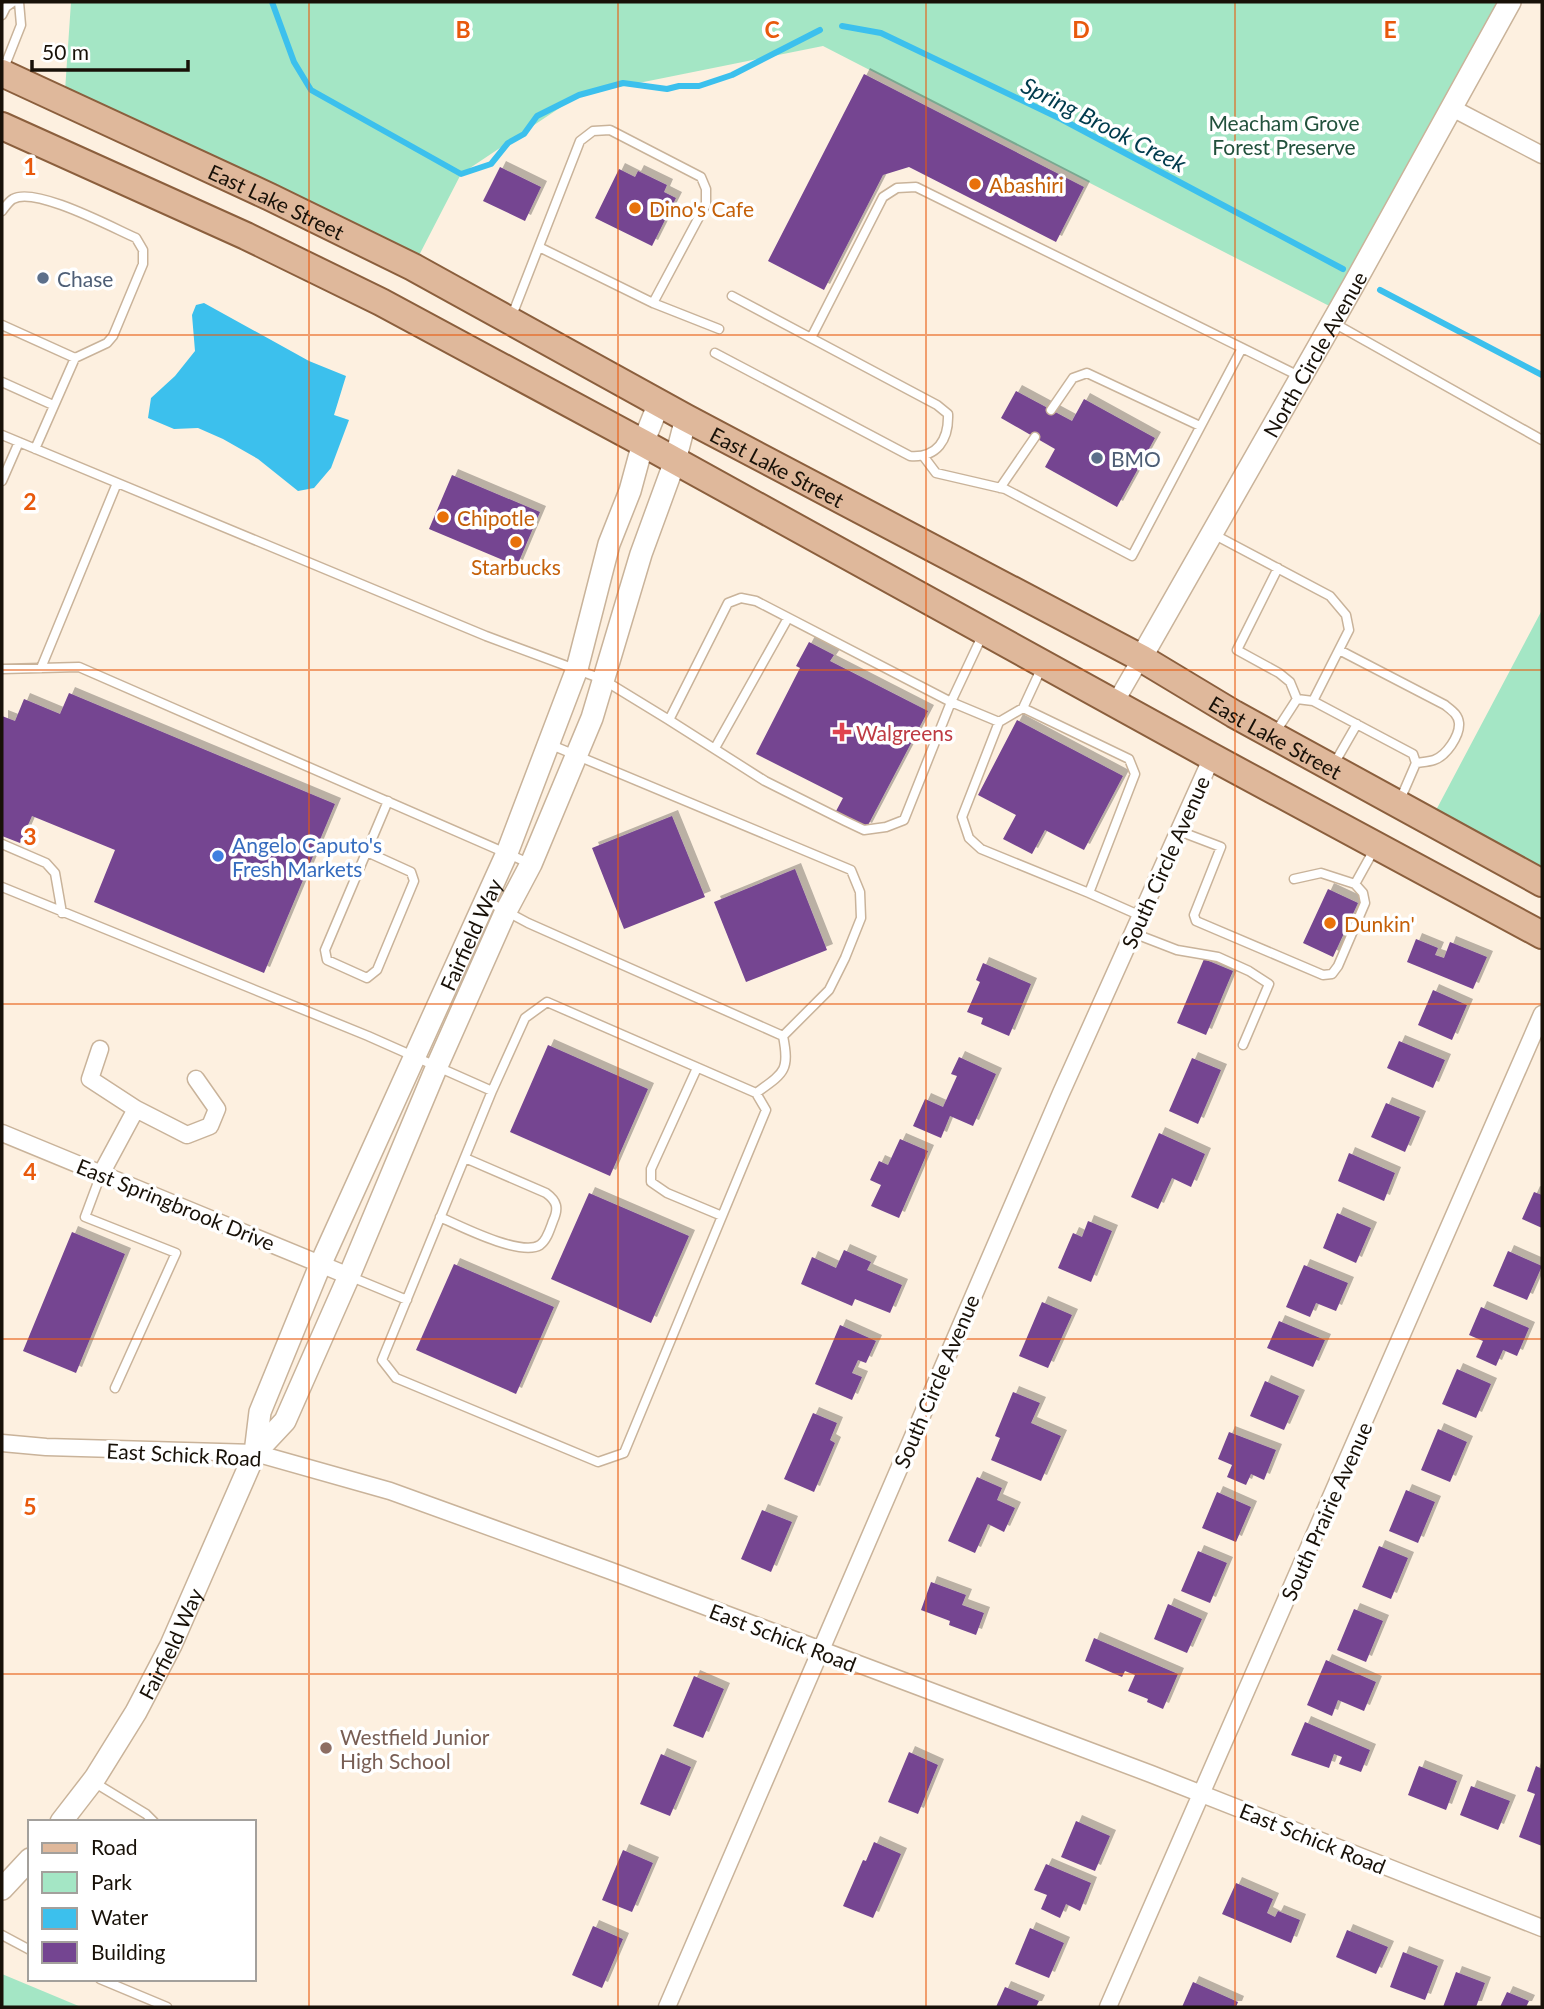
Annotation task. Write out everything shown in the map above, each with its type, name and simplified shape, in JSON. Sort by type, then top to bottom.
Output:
[{"type":"main road","name":"East Lake Street","points":[[2,73],[270,197],[413,267],[659,403],[1140,658],[1274,736],[1542,883]]},
{"type":"main road","name":"East Lake Street","points":[[2,126],[246,236],[368,296],[643,443],[1212,757],[1542,935]]},
{"type":"street","name":"North Circle Avenue","points":[[1115,703],[1332,323],[1510,2]]},
{"type":"street","points":[[1452,108],[1542,155]]},
{"type":"street","name":"Fairfield Way","points":[[63,1820],[92,1781],[136,1712],[171,1645],[255,1453],[260,1412],[321,1263],[507,853],[577,669],[609,544],[659,403]]},
{"type":"street","name":"Fairfield Way","points":[[255,1453],[285,1421],[437,1066],[505,913],[531,864],[592,718],[641,554],[675,461],[687,418]]},
{"type":"street","name":"South Circle Avenue","points":[[667,2007],[1055,1106],[1212,757]]},
{"type":"street","name":"South Prairie Avenue","points":[[1108,2007],[1542,1014]]},
{"type":"street","points":[[100,1049],[90,1079],[136,1108],[187,1135],[210,1126],[217,1109],[196,1079]]},
{"type":"street","points":[[101,1174],[136,1108]]},
{"type":"street","name":"East Springbrook Drive","points":[[2,1133],[349,1276]]},
{"type":"street","name":"East Schick Road","points":[[2,1443],[46,1447],[255,1453],[390,1491],[611,1571],[1202,1794],[1542,1928]]},
{"type":"street","points":[[2,1889],[28,1860]]},
{"type":"lane","points":[[2,15],[6,7],[13,2]]},
{"type":"lane","points":[[2,73],[22,25],[19,2]]},
{"type":"lane","points":[[510,321],[580,141],[593,131],[610,130],[701,177],[706,189],[706,204],[653,303]]},
{"type":"lane","points":[[811,338],[883,197],[897,188],[916,187],[1301,377]]},
{"type":"lane","points":[[2,211],[12,199],[24,196],[60,204],[136,238],[143,250],[143,264],[113,336],[107,343],[75,358],[35,449]]},
{"type":"lane","points":[[539,247],[653,303],[719,329]]},
{"type":"lane","points":[[715,353],[910,456],[924,457],[937,450],[948,426],[947,414],[937,405],[732,296]]},
{"type":"lane","points":[[1332,323],[1542,440]]},
{"type":"lane","points":[[2,325],[75,358]]},
{"type":"lane","points":[[924,457],[936,472],[1000,488],[1132,556],[1242,348]]},
{"type":"lane","points":[[1051,410],[1073,378],[1087,373],[1200,426]]},
{"type":"lane","points":[[2,382],[53,405]]},
{"type":"lane","points":[[2,435],[486,636],[602,679],[765,781],[864,830],[886,827],[904,820],[951,702],[984,631]]},
{"type":"lane","points":[[1000,488],[1035,437]]},
{"type":"lane","points":[[2,481],[19,442]]},
{"type":"lane","points":[[41,668],[117,483]]},
{"type":"lane","points":[[1212,533],[1330,596],[1346,615],[1349,630],[1313,701]]},
{"type":"lane","points":[[1278,568],[1237,650],[1279,673],[1290,682],[1297,699]]},
{"type":"lane","points":[[669,720],[728,603],[741,598],[756,601],[951,702],[999,722]]},
{"type":"lane","points":[[715,748],[788,618]]},
{"type":"lane","points":[[1340,651],[1456,713],[1460,724],[1447,751],[1436,760],[1416,763]]},
{"type":"lane","points":[[1044,664],[1023,708],[999,722],[962,817],[969,838],[981,849],[1141,916]]},
{"type":"lane","points":[[2,669],[79,667],[531,864]]},
{"type":"lane","points":[[1297,699],[1313,701],[1413,754],[1416,763],[1398,804]]},
{"type":"lane","points":[[1274,736],[1297,699]]},
{"type":"lane","points":[[1023,708],[1129,759],[1135,774],[1088,893]]},
{"type":"lane","points":[[1331,767],[1357,724]]},
{"type":"lane","points":[[548,743],[851,870],[860,892],[861,918],[849,948],[829,990],[783,1036]]},
{"type":"lane","points":[[367,852],[411,872],[414,881],[377,970],[367,978],[327,960],[325,950],[388,801]]},
{"type":"lane","points":[[1179,831],[1221,847],[1198,903],[1194,915],[1196,921],[1323,975],[1332,974],[1365,903],[1363,893],[1356,884],[1321,873],[1294,879]]},
{"type":"lane","points":[[2,844],[46,863],[55,873],[62,913]]},
{"type":"lane","points":[[1356,884],[1376,846]]},
{"type":"lane","points":[[2,887],[368,1036],[492,1091]]},
{"type":"lane","points":[[485,900],[505,913],[783,1036]]},
{"type":"lane","points":[[1133,933],[1177,950],[1218,957],[1249,971],[1269,984],[1243,1045]]},
{"type":"lane","points":[[547,1002],[697,1068],[756,1093],[766,1110],[624,1452],[598,1462],[396,1378],[382,1360],[492,1091],[525,1018],[547,1002]]},
{"type":"lane","points":[[756,1093],[780,1076],[788,1059],[783,1036]]},
{"type":"lane","points":[[697,1068],[651,1169],[651,1182],[667,1193],[722,1216]]},
{"type":"lane","points":[[440,1217],[506,1245],[535,1247],[544,1243],[558,1211],[554,1199],[546,1193],[465,1158]]},
{"type":"lane","points":[[101,1174],[85,1217],[176,1253],[115,1388]]},
{"type":"lane","points":[[349,1276],[407,1300]]},
{"type":"lane","points":[[92,1781],[152,1820]]},
{"type":"lane","points":[[2,1934],[28,1949]]},
{"type":"lane","points":[[105,1981],[167,2007]]},
{"type":"green space","name":"Meacham Grove Forest Preserve","points":[[71,2],[1509,2],[1339,311],[823,46],[579,95],[461,174],[413,267],[65,91]]},
{"type":"green space","points":[[1542,610],[1542,872],[1434,814]]},
{"type":"green space","points":[[2,1974],[81,2007],[2,2007]]},
{"type":"water","points":[[204,303],[309,361],[346,376],[334,415],[349,420],[331,468],[314,488],[298,491],[258,459],[198,428],[174,429],[148,418],[151,398],[175,376],[195,351],[192,315],[196,305]]},
{"type":"building","points":[[864,74],[1084,187],[1056,242],[909,167],[883,175],[824,290],[768,261]]},
{"type":"building","points":[[500,167],[541,187],[525,221],[483,201]]},
{"type":"building","name":"Dino's Cafe","points":[[619,169],[635,177],[638,171],[667,185],[664,192],[676,198],[652,246],[595,218]]},
{"type":"building","name":"BMO","points":[[1016,391],[1072,421],[1084,399],[1155,438],[1117,507],[1045,467],[1055,449],[1001,418]]},
{"type":"building","points":[[452,475],[540,512],[517,566],[429,529]]},
{"type":"building","name":"Walgreens","points":[[809,642],[834,655],[830,661],[928,711],[866,829],[835,813],[843,798],[756,754],[800,668],[796,666]]},
{"type":"building","points":[[69,693],[335,804],[264,973],[94,902],[115,850],[32,816],[20,843],[2,836],[2,716],[15,721],[24,699],[60,714]]},
{"type":"building","points":[[1017,720],[1123,776],[1084,850],[1045,830],[1032,854],[1003,839],[1016,815],[978,795]]},
{"type":"building","points":[[672,816],[705,897],[624,929],[592,848]]},
{"type":"building","points":[[795,869],[827,950],[746,982],[714,902]]},
{"type":"building","name":"Dunkin'","points":[[1328,889],[1358,903],[1333,957],[1303,943]]},
{"type":"building","points":[[1416,939],[1438,948],[1435,955],[1444,958],[1450,942],[1487,957],[1473,989],[1407,962]]},
{"type":"building","points":[[1204,959],[1233,971],[1206,1035],[1177,1023]]},
{"type":"building","points":[[983,963],[1031,984],[1009,1036],[981,1024],[983,1018],[967,1012],[980,982],[976,980]]},
{"type":"building","points":[[1433,990],[1467,1005],[1452,1040],[1418,1025]]},
{"type":"building","points":[[1399,1041],[1445,1060],[1433,1088],[1387,1068]]},
{"type":"building","points":[[548,1045],[648,1089],[610,1176],[510,1132]]},
{"type":"building","points":[[959,1057],[996,1074],[973,1126],[950,1116],[941,1138],[913,1126],[925,1099],[943,1107],[957,1076],[951,1074]]},
{"type":"building","points":[[1192,1058],[1221,1070],[1198,1124],[1169,1111]]},
{"type":"building","points":[[1386,1103],[1420,1117],[1405,1152],[1371,1137]]},
{"type":"building","points":[[1159,1133],[1205,1154],[1191,1187],[1172,1178],[1158,1209],[1131,1197]]},
{"type":"building","points":[[900,1139],[928,1151],[899,1218],[871,1206],[881,1185],[870,1180],[879,1161],[888,1165]]},
{"type":"building","points":[[1349,1153],[1395,1173],[1384,1201],[1338,1181]]},
{"type":"building","points":[[1534,1192],[1542,1195],[1542,1228],[1522,1219]]},
{"type":"building","points":[[589,1193],[689,1236],[651,1323],[551,1279]]},
{"type":"building","points":[[1337,1213],[1371,1228],[1356,1263],[1323,1248]]},
{"type":"building","points":[[1088,1221],[1112,1231],[1091,1282],[1058,1268],[1073,1233],[1082,1237]]},
{"type":"building","points":[[72,1232],[125,1254],[76,1373],[23,1351]]},
{"type":"building","points":[[844,1250],[871,1262],[867,1270],[902,1285],[890,1313],[855,1299],[852,1306],[801,1284],[812,1257],[836,1268]]},
{"type":"building","points":[[1508,1251],[1542,1266],[1527,1300],[1493,1286]]},
{"type":"building","points":[[454,1264],[554,1307],[516,1394],[416,1350]]},
{"type":"building","points":[[1304,1265],[1348,1283],[1336,1311],[1316,1303],[1310,1317],[1286,1307]]},
{"type":"building","points":[[1042,1302],[1072,1315],[1048,1368],[1019,1356]]},
{"type":"building","points":[[1481,1307],[1529,1328],[1517,1356],[1503,1350],[1496,1366],[1476,1357],[1483,1341],[1469,1335]]},
{"type":"building","points":[[1279,1321],[1325,1340],[1313,1367],[1267,1348]]},
{"type":"building","points":[[840,1325],[876,1341],[866,1363],[858,1360],[852,1373],[862,1377],[852,1400],[815,1384]]},
{"type":"building","points":[[1457,1369],[1491,1384],[1476,1418],[1442,1404]]},
{"type":"building","points":[[1265,1381],[1299,1396],[1284,1430],[1250,1416]]},
{"type":"building","points":[[1013,1392],[1040,1403],[1031,1423],[1061,1436],[1041,1481],[991,1460],[1000,1438],[995,1436]]},
{"type":"building","points":[[813,1413],[837,1423],[830,1440],[835,1443],[814,1492],[784,1479]]},
{"type":"building","points":[[1438,1429],[1467,1442],[1450,1482],[1421,1470]]},
{"type":"building","points":[[1229,1432],[1276,1450],[1264,1480],[1251,1474],[1246,1485],[1227,1477],[1232,1465],[1218,1459]]},
{"type":"building","points":[[977,1477],[1002,1488],[997,1500],[1015,1508],[1004,1532],[988,1524],[975,1553],[948,1541]]},
{"type":"building","points":[[1406,1490],[1435,1502],[1418,1543],[1389,1531]]},
{"type":"building","points":[[1217,1492],[1251,1507],[1236,1542],[1202,1528]]},
{"type":"building","points":[[762,1510],[792,1522],[771,1572],[741,1559]]},
{"type":"building","points":[[1379,1546],[1408,1558],[1391,1599],[1362,1587]]},
{"type":"building","points":[[1198,1551],[1227,1563],[1210,1603],[1181,1591]]},
{"type":"building","points":[[931,1582],[966,1595],[962,1605],[984,1613],[976,1635],[921,1610]]},
{"type":"building","points":[[1168,1604],[1202,1619],[1187,1653],[1154,1639]]},
{"type":"building","points":[[1354,1609],[1383,1621],[1366,1662],[1337,1650]]},
{"type":"building","points":[[1094,1638],[1178,1674],[1163,1709],[1128,1691],[1135,1675],[1125,1671],[1122,1677],[1085,1661]]},
{"type":"building","points":[[1326,1660],[1376,1682],[1364,1711],[1338,1700],[1332,1716],[1307,1705]]},
{"type":"building","points":[[694,1676],[724,1689],[703,1738],[673,1726]]},
{"type":"building","points":[[1305,1722],[1370,1750],[1361,1772],[1339,1764],[1342,1757],[1334,1754],[1329,1768],[1291,1755]]},
{"type":"building","points":[[909,1752],[938,1765],[918,1814],[888,1802]]},
{"type":"building","points":[[661,1754],[691,1767],[670,1816],[640,1804]]},
{"type":"building","points":[[1419,1766],[1457,1781],[1446,1810],[1408,1795]]},
{"type":"building","points":[[1536,1766],[1542,1769],[1542,1846],[1519,1837],[1535,1794],[1527,1791]]},
{"type":"building","points":[[1471,1786],[1510,1801],[1498,1830],[1460,1815]]},
{"type":"building","points":[[1076,1821],[1110,1836],[1095,1871],[1061,1857]]},
{"type":"building","points":[[874,1842],[901,1854],[873,1918],[843,1906]]},
{"type":"building","points":[[623,1850],[653,1863],[632,1912],[602,1900]]},
{"type":"building","points":[[1046,1864],[1091,1883],[1080,1911],[1066,1904],[1060,1918],[1041,1909],[1047,1895],[1034,1890]]},
{"type":"building","points":[[1236,1883],[1273,1899],[1267,1913],[1275,1917],[1278,1911],[1300,1920],[1291,1943],[1222,1914]]},
{"type":"building","points":[[593,1926],[623,1939],[602,1988],[572,1975]]},
{"type":"building","points":[[1030,1928],[1064,1943],[1049,1978],[1015,1964]]},
{"type":"building","points":[[1347,1930],[1388,1947],[1376,1974],[1336,1957]]},
{"type":"building","points":[[1403,1952],[1438,1966],[1425,2000],[1390,1987]]},
{"type":"building","points":[[1456,1972],[1485,1983],[1476,2007],[1443,2007]]},
{"type":"building","points":[[1193,1982],[1238,2002],[1236,2007],[1182,2007]]},
{"type":"building","points":[[1005,1987],[1039,2001],[1036,2007],[996,2007]]},
{"type":"building","points":[[1507,1992],[1529,2001],[1526,2007],[1500,2007]]},
{"type":"waterway","name":"Spring Brook Creek","points":[[272,2],[294,62],[311,90],[461,174],[491,164],[508,143],[524,134],[537,116],[579,95],[623,83],[667,89],[699,86],[732,75],[820,30]]},
{"type":"waterway","name":"Spring Brook Creek","points":[[842,26],[881,33],[1061,119],[1343,269]]},
{"type":"waterway","name":"Spring Brook Creek","points":[[1380,290],[1542,375]]},
{"type":"place","name":"Abashiri","points":[[975,184]]},
{"type":"place","name":"Dino's Cafe","points":[[635,208]]},
{"type":"place","name":"Chase","points":[[43,278]]},
{"type":"place","name":"BMO","points":[[1097,458]]},
{"type":"place","name":"Chipotle","points":[[443,517]]},
{"type":"place","name":"Starbucks","points":[[516,542]]},
{"type":"place","name":"Walgreens","points":[[842,732]]},
{"type":"place","name":"Angelo Caputo's Fresh Markets","points":[[218,856]]},
{"type":"place","name":"Dunkin'","points":[[1330,923]]},
{"type":"place","name":"Westfield Junior High School","points":[[326,1748]]}]
